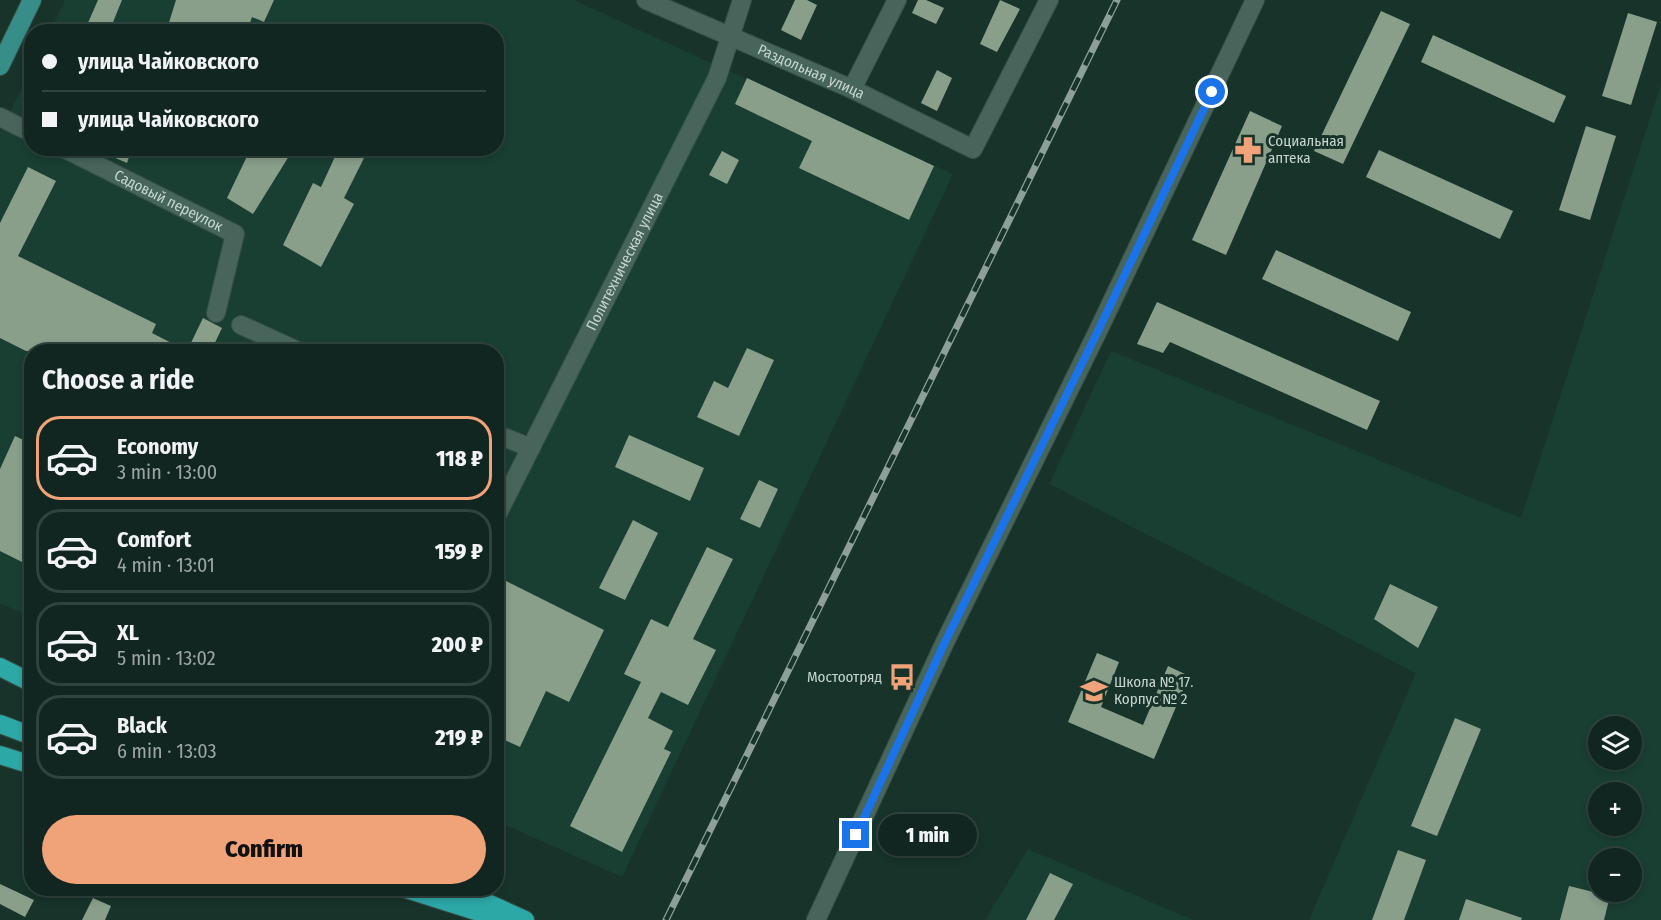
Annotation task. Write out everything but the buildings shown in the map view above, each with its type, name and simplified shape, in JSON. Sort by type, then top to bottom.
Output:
[{"type":"highway","points":[[0,667],[24,679]]},
{"type":"highway","points":[[0,724],[24,733]]},
{"type":"highway","points":[[0,755],[24,762]]},
{"type":"highway","points":[[428,896],[504,920]]},
{"type":"highway","points":[[452,896],[515,920]]},
{"type":"highway","points":[[472,896],[525,920]]},
{"type":"main road","points":[[0,66],[33,0]]},
{"type":"street","name":"Раздольная улица","points":[[646,0],[852,89],[973,149],[1049,0]]},
{"type":"street","name":"Политехническая улица","points":[[504,501],[717,78],[742,0]]},
{"type":"street","points":[[852,89],[897,0]]},
{"type":"street","points":[[816,920],[945,642],[1097,333],[1255,0]]},
{"type":"street","points":[[0,117],[24,129]]},
{"type":"street","name":"Садовый переулок","points":[[79,156],[235,234],[216,313]]},
{"type":"street","points":[[241,325],[283,344]]},
{"type":"street","points":[[504,437],[531,448]]},
{"type":"shaded area","points":[[65,0],[574,0],[953,174],[622,877],[504,824],[504,344],[24,344],[24,614],[0,603],[0,132],[24,83],[24,156],[504,156],[504,24],[53,24]]},
{"type":"shaded area","points":[[1661,84],[1661,920],[1309,920],[1416,673],[1049,484],[1111,351],[1521,518]]},
{"type":"shaded area","points":[[1028,849],[1193,920],[985,920]]},
{"type":"railway","points":[[666,920],[1117,0]]},
{"type":"place","name":"Социальная аптека","points":[[1248,150]]},
{"type":"place","name":"Мостоотряд","points":[[902,677]]},
{"type":"place","name":"Школа № 17. Корпус № 2","points":[[1094,691]]},
{"type":"route","points":[[856,835],[945,642],[1212,92]]}]
